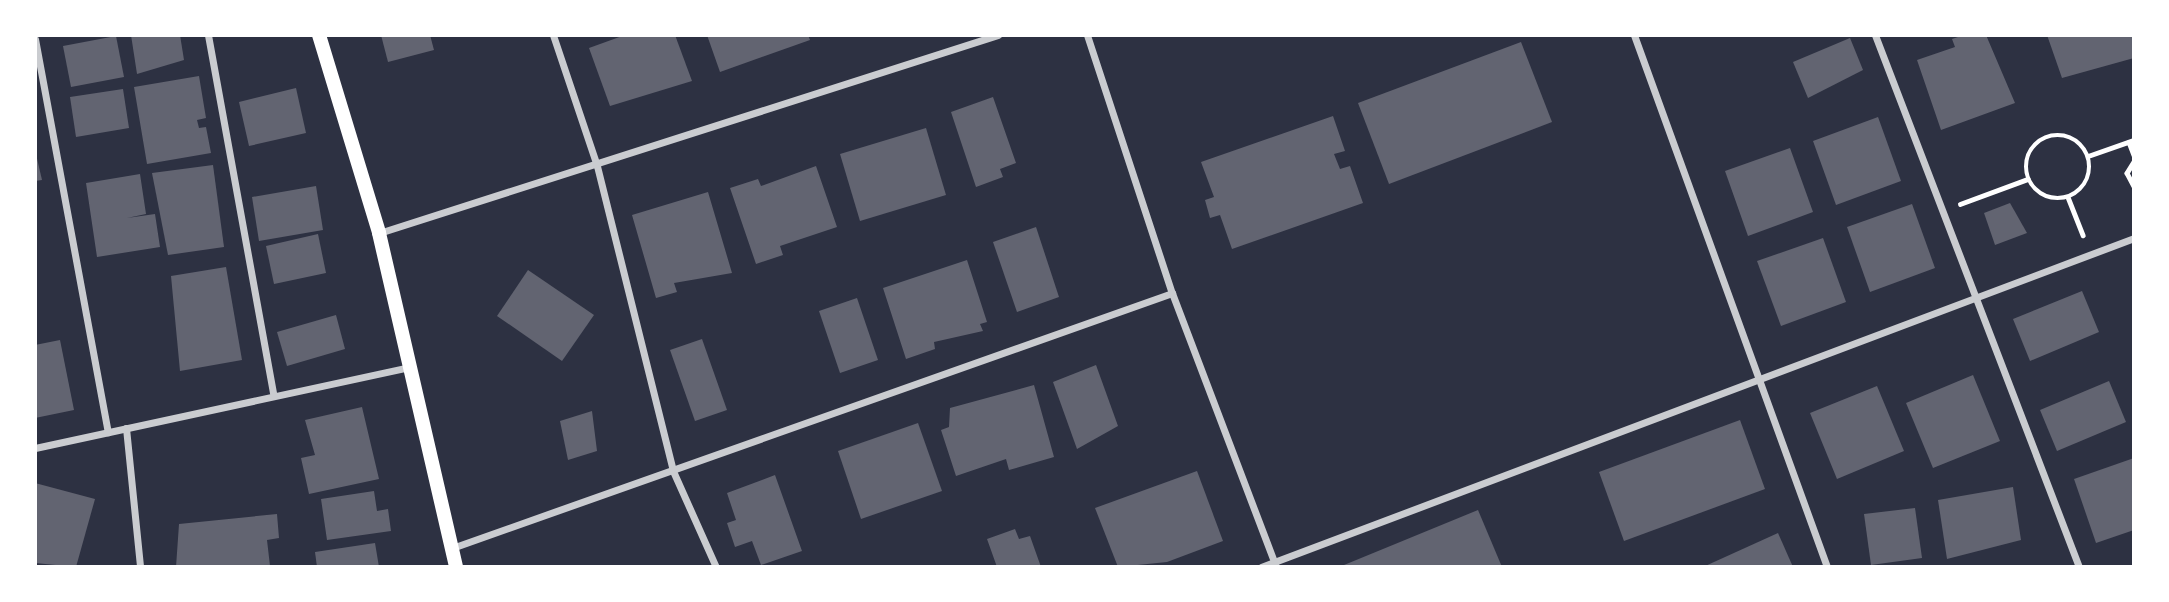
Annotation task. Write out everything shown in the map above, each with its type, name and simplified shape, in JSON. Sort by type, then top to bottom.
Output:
[{"type":"main road","points":[[319,35],[379,233],[456,567]]},
{"type":"street","points":[[208,35],[273,394]]},
{"type":"street","points":[[553,35],[597,166],[673,471],[716,567]]},
{"type":"street","points":[[379,233],[597,166],[998,35]]},
{"type":"street","points":[[1087,35],[1172,293],[1275,565]]},
{"type":"street","points":[[1634,35],[1761,376],[1827,567]]},
{"type":"street","points":[[1875,35],[2079,567]]},
{"type":"street","points":[[35,39],[108,432]]},
{"type":"street","points":[[1261,567],[1275,565],[1761,376],[2134,239]]},
{"type":"street","points":[[452,548],[1172,293]]},
{"type":"street","points":[[35,448],[273,394],[410,367]]},
{"type":"street","points":[[127,428],[141,567]]},
{"type":"path","points":[[2067,137],[2088,156],[2087,179],[2068,197],[2044,196],[2028,179],[2030,152],[2046,138],[2067,137]]},
{"type":"path","points":[[2088,156],[2132,141],[2134,155]]},
{"type":"path","points":[[2134,162],[2127,173],[2134,186]]},
{"type":"path","points":[[1943,211],[2028,179]]},
{"type":"path","points":[[2068,197],[2083,235]]},
{"type":"building","points":[[131,35],[180,35],[184,60],[137,74]]},
{"type":"building","points":[[381,35],[430,35],[434,50],[388,62]]},
{"type":"building","points":[[625,35],[675,35],[692,81],[610,106],[589,48]]},
{"type":"building","points":[[707,35],[808,35],[810,40],[720,72]]},
{"type":"building","points":[[1964,35],[1986,35],[2015,103],[1941,130],[1917,60],[1955,47],[1952,39]]},
{"type":"building","points":[[2047,35],[2134,35],[2134,58],[2062,78]]},
{"type":"building","points":[[116,36],[124,77],[71,87],[63,46]]},
{"type":"building","points":[[1850,38],[1863,70],[1808,98],[1793,62]]},
{"type":"building","points":[[1521,42],[1552,122],[1389,184],[1358,103]]},
{"type":"building","points":[[199,76],[206,118],[197,120],[199,128],[206,127],[211,153],[147,164],[134,87]]},
{"type":"building","points":[[296,88],[306,133],[249,146],[239,102]]},
{"type":"building","points":[[123,89],[129,128],[76,137],[70,97]]},
{"type":"building","points":[[993,97],[1016,163],[1000,169],[1003,177],[976,187],[951,112]]},
{"type":"building","points":[[1333,116],[1345,151],[1334,154],[1340,169],[1350,166],[1363,203],[1232,249],[1220,215],[1210,218],[1205,200],[1214,197],[1201,162]]},
{"type":"building","points":[[1878,117],[1901,181],[1836,205],[1813,141]]},
{"type":"building","points":[[926,128],[946,195],[860,221],[840,154]]},
{"type":"building","points":[[1790,148],[1813,212],[1748,236],[1725,171]]},
{"type":"building","points":[[35,150],[42,180],[35,181]]},
{"type":"building","points":[[213,165],[224,247],[168,255],[152,173]]},
{"type":"building","points":[[816,166],[837,227],[780,246],[783,255],[756,264],[730,188],[758,179],[761,186]]},
{"type":"building","points":[[140,174],[146,214],[127,218],[155,214],[160,247],[97,257],[86,183]]},
{"type":"building","points":[[316,186],[323,230],[259,241],[252,197]]},
{"type":"building","points":[[708,192],[732,273],[674,283],[677,292],[656,298],[632,215]]},
{"type":"building","points":[[2010,203],[2027,233],[1995,245],[1984,213]]},
{"type":"building","points":[[1912,204],[1935,268],[1870,292],[1847,227]]},
{"type":"building","points":[[1036,227],[1059,297],[1017,312],[993,242]]},
{"type":"building","points":[[318,234],[326,273],[274,284],[266,246]]},
{"type":"building","points":[[1823,238],[1846,302],[1781,326],[1757,261]]},
{"type":"building","points":[[967,260],[987,322],[980,324],[983,331],[934,342],[935,349],[906,359],[883,288]]},
{"type":"building","points":[[226,267],[242,360],[180,371],[171,276]]},
{"type":"building","points":[[528,270],[594,315],[562,361],[497,316]]},
{"type":"building","points":[[2082,291],[2099,332],[2030,361],[2013,319]]},
{"type":"building","points":[[857,298],[878,360],[840,373],[819,311]]},
{"type":"building","points":[[336,315],[345,349],[287,366],[277,332]]},
{"type":"building","points":[[702,339],[727,410],[695,421],[670,350]]},
{"type":"building","points":[[60,340],[74,410],[35,418],[35,345]]},
{"type":"building","points":[[1096,365],[1118,426],[1077,449],[1053,382]]},
{"type":"building","points":[[1973,375],[2000,441],[1933,468],[1906,403]]},
{"type":"building","points":[[2109,381],[2126,422],[2057,451],[2040,410]]},
{"type":"building","points":[[1034,385],[1054,457],[1009,470],[1006,459],[956,476],[941,430],[949,427],[950,408]]},
{"type":"building","points":[[1877,386],[1904,451],[1837,479],[1810,413]]},
{"type":"building","points":[[362,407],[379,479],[309,494],[301,458],[315,455],[305,420]]},
{"type":"building","points":[[592,411],[597,451],[568,460],[560,421]]},
{"type":"building","points":[[1740,420],[1765,489],[1624,541],[1599,472]]},
{"type":"building","points":[[918,423],[942,491],[861,519],[838,451]]},
{"type":"building","points":[[2134,458],[2134,530],[2096,543],[2074,479]]},
{"type":"building","points":[[1197,471],[1223,541],[1167,562],[1118,567],[1095,508]]},
{"type":"building","points":[[775,475],[802,551],[761,565],[752,541],[735,547],[727,523],[736,520],[727,493]]},
{"type":"building","points":[[35,483],[95,499],[76,567],[35,563]]},
{"type":"building","points":[[2013,487],[2021,540],[1947,559],[1938,500]]},
{"type":"building","points":[[374,491],[377,511],[388,509],[391,531],[327,540],[321,499]]},
{"type":"building","points":[[1915,508],[1922,558],[1871,565],[1864,514]]},
{"type":"building","points":[[1478,510],[1502,567],[1344,565]]},
{"type":"building","points":[[277,514],[279,538],[267,540],[270,566],[176,567],[179,524]]},
{"type":"building","points":[[1015,529],[1019,539],[1030,536],[1041,567],[997,567],[987,539]]},
{"type":"building","points":[[1778,533],[1793,567],[1703,567]]},
{"type":"building","points":[[375,543],[379,567],[317,567],[315,552]]}]
